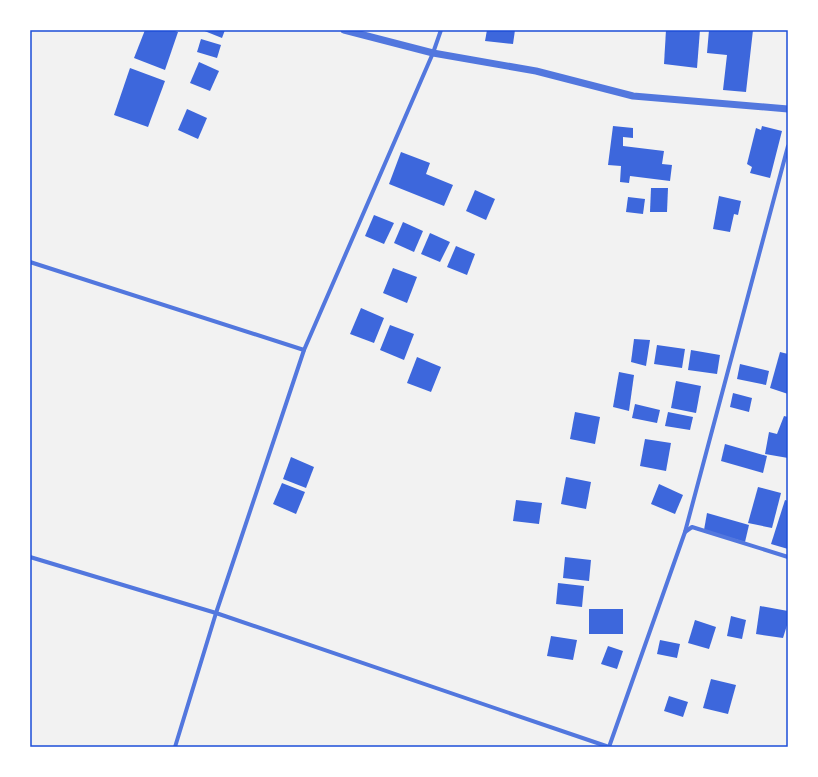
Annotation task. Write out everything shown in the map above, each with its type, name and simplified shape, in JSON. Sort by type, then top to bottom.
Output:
[{"type":"street","points":[[344,30],[433,53],[536,71],[634,96],[788,109]]},
{"type":"street","points":[[175,747],[216,613],[304,350],[433,53],[441,30]]},
{"type":"street","points":[[30,557],[216,613],[609,747],[685,532],[788,146]]},
{"type":"street","points":[[30,262],[304,350]]},
{"type":"street","points":[[685,532],[692,527],[788,557]]},
{"type":"building","points":[[145,30],[172,30],[178,32],[165,70],[134,58]]},
{"type":"building","points":[[202,30],[225,30],[222,38]]},
{"type":"building","points":[[487,30],[515,30],[513,44],[485,41]]},
{"type":"building","points":[[666,30],[700,30],[697,68],[664,64]]},
{"type":"building","points":[[709,30],[753,30],[746,92],[723,90],[727,55],[707,53]]},
{"type":"building","points":[[201,39],[221,45],[217,58],[197,52]]},
{"type":"building","points":[[199,62],[219,71],[210,91],[190,83]]},
{"type":"building","points":[[130,68],[165,81],[148,127],[114,115]]},
{"type":"building","points":[[187,109],[207,118],[198,139],[178,130]]},
{"type":"building","points":[[613,126],[633,128],[633,138],[623,137],[623,146],[664,151],[662,164],[672,165],[670,181],[630,176],[629,183],[620,182],[621,166],[608,165]]},
{"type":"building","points":[[762,126],[782,131],[770,178],[750,173],[752,167],[747,164],[756,128],[761,130]]},
{"type":"building","points":[[401,152],[430,163],[426,174],[453,185],[444,206],[389,184]]},
{"type":"building","points":[[651,188],[668,188],[667,212],[650,212]]},
{"type":"building","points":[[475,190],[495,199],[486,220],[466,211]]},
{"type":"building","points":[[719,196],[741,201],[738,215],[734,214],[730,232],[713,229]]},
{"type":"building","points":[[628,197],[645,199],[643,214],[626,212]]},
{"type":"building","points":[[374,215],[394,223],[384,244],[365,236]]},
{"type":"building","points":[[403,222],[423,231],[414,252],[394,243]]},
{"type":"building","points":[[430,233],[450,242],[440,262],[421,254]]},
{"type":"building","points":[[456,246],[475,254],[467,275],[447,267]]},
{"type":"building","points":[[393,268],[417,277],[407,303],[383,293]]},
{"type":"building","points":[[361,308],[384,318],[374,343],[350,334]]},
{"type":"building","points":[[390,325],[414,334],[404,360],[380,350]]},
{"type":"building","points":[[634,339],[650,340],[646,366],[631,362]]},
{"type":"building","points":[[657,345],[685,349],[682,368],[654,364]]},
{"type":"building","points":[[691,350],[720,355],[717,374],[688,370]]},
{"type":"building","points":[[780,352],[788,354],[788,394],[770,388]]},
{"type":"building","points":[[417,357],[441,367],[431,392],[407,383]]},
{"type":"building","points":[[740,364],[769,371],[766,385],[737,379]]},
{"type":"building","points":[[619,372],[634,375],[629,411],[613,407]]},
{"type":"building","points":[[676,381],[701,386],[696,413],[671,408]]},
{"type":"building","points":[[733,393],[752,398],[749,412],[730,407]]},
{"type":"building","points":[[635,404],[660,410],[657,423],[632,418]]},
{"type":"building","points":[[575,412],[600,417],[595,444],[570,439]]},
{"type":"building","points":[[668,412],[693,417],[690,430],[665,426]]},
{"type":"building","points":[[784,416],[788,417],[788,458],[765,454],[769,432],[777,434]]},
{"type":"building","points":[[645,439],[671,443],[666,471],[640,466]]},
{"type":"building","points":[[725,444],[767,456],[763,473],[721,461]]},
{"type":"building","points":[[291,457],[314,467],[306,488],[283,479]]},
{"type":"building","points":[[566,477],[591,482],[586,509],[561,504]]},
{"type":"building","points":[[282,483],[305,492],[296,514],[273,504]]},
{"type":"building","points":[[659,484],[683,495],[675,514],[651,504]]},
{"type":"building","points":[[758,487],[781,493],[772,528],[748,523]]},
{"type":"building","points":[[516,500],[542,503],[539,524],[513,521]]},
{"type":"building","points":[[785,500],[788,501],[788,549],[771,544]]},
{"type":"building","points":[[707,513],[749,525],[745,542],[704,530]]},
{"type":"building","points":[[565,557],[591,560],[589,581],[563,578]]},
{"type":"building","points":[[558,583],[584,586],[582,607],[556,604]]},
{"type":"building","points":[[760,606],[788,611],[788,622],[783,638],[756,634]]},
{"type":"building","points":[[589,609],[623,609],[623,634],[589,634]]},
{"type":"building","points":[[731,616],[746,620],[742,639],[727,636]]},
{"type":"building","points":[[695,620],[716,627],[709,649],[688,643]]},
{"type":"building","points":[[551,636],[577,640],[573,660],[547,656]]},
{"type":"building","points":[[660,640],[680,644],[677,658],[657,654]]},
{"type":"building","points":[[608,646],[623,651],[617,669],[601,664]]},
{"type":"building","points":[[711,679],[736,685],[728,714],[703,708]]},
{"type":"building","points":[[669,696],[688,702],[683,717],[664,711]]}]
